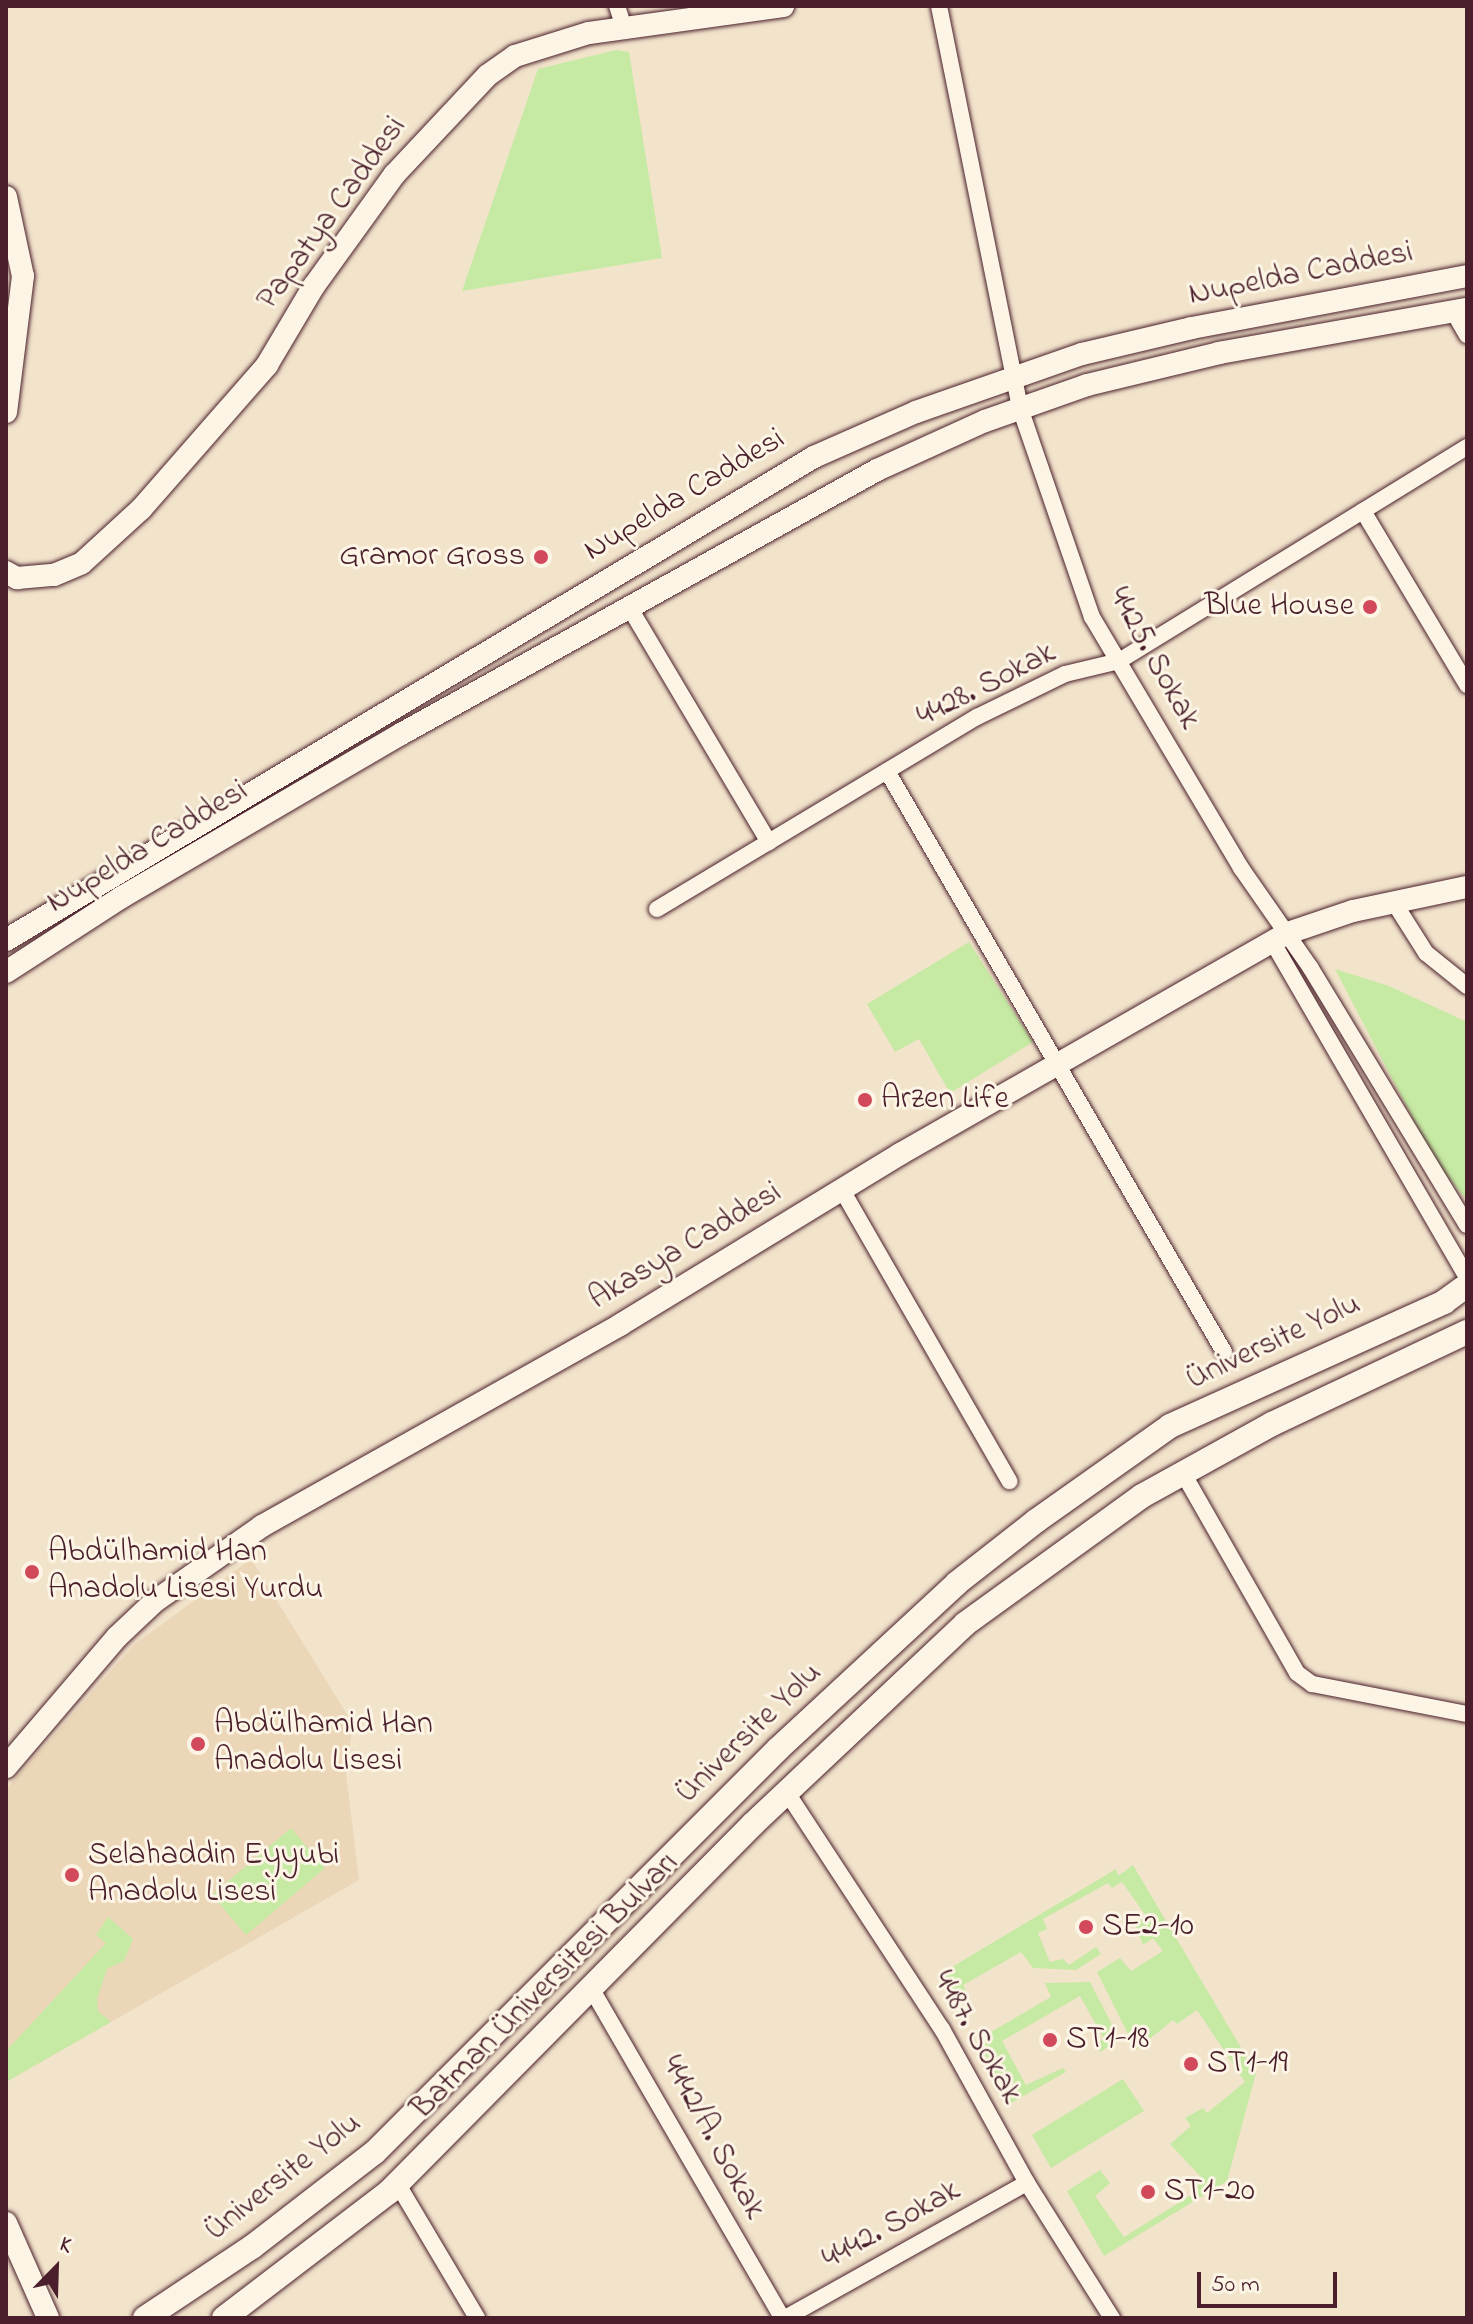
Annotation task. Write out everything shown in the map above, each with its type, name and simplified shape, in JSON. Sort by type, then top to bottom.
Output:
[{"type":"main road","name":"Üniversite Yolu","points":[[145,2318],[252,2247],[375,2152],[778,1749],[957,1583],[1036,1521],[1170,1426],[1444,1302],[1466,1286]]},
{"type":"main road","name":"Batman Üniversitesi Bulvarı","points":[[224,2318],[397,2183],[786,1791],[965,1624],[1045,1562],[1183,1473],[1272,1424],[1467,1332]]},
{"type":"street","name":"Papatya Caddesi","points":[[6,572],[17,578],[54,575],[82,563],[142,508],[267,365],[314,286],[394,175],[488,75],[540,46],[620,17],[783,6]]},
{"type":"street","name":"4425. Sokak","points":[[939,6],[1020,408],[1092,617],[1278,937],[1467,1225]]},
{"type":"street","points":[[6,197],[23,276],[14,316],[6,412]]},
{"type":"street","name":"Nupelda Caddesi","points":[[6,940],[814,457],[916,412],[1082,354],[1192,328],[1467,276]]},
{"type":"street","name":"Nupelda Caddesi","points":[[6,972],[122,897],[628,605],[877,470],[1020,408],[1087,385],[1219,353],[1460,310]]},
{"type":"street","points":[[1460,310],[1467,335]]},
{"type":"street","name":"4428. Sokak","points":[[657,909],[887,771],[1065,674],[1119,661],[1467,447]]},
{"type":"street","points":[[1363,511],[1467,685]]},
{"type":"street","points":[[628,605],[769,842]]},
{"type":"street","points":[[887,771],[1224,1352]]},
{"type":"street","name":"Akasya Caddesi","points":[[6,1767],[117,1637],[204,1564],[262,1526],[620,1325],[1057,1063],[1278,937],[1353,911],[1467,887]]},
{"type":"street","points":[[1395,904],[1426,953],[1467,986]]},
{"type":"street","points":[[1278,937],[1466,1286]]},
{"type":"street","points":[[842,1190],[1009,1481]]},
{"type":"street","points":[[1183,1473],[1297,1673],[1312,1684],[1467,1714]]},
{"type":"street","name":"4487. Sokak","points":[[786,1791],[942,2029],[1027,2183],[1112,2318]]},
{"type":"street","name":"4442/A. Sokak","points":[[591,1988],[783,2318]]},
{"type":"street","points":[[397,2183],[477,2318]]},
{"type":"street","name":"4442. Sokak","points":[[783,2318],[1027,2183]]},
{"type":"street","points":[[6,2223],[50,2314]]},
{"type":"shaded area","name":"Abdülhamid Han Anadolu Lisesi","points":[[251,1559],[353,1724],[346,1774],[359,1880],[6,2082],[6,1789],[135,1644]]},
{"type":"green space","points":[[616,50],[629,52],[662,258],[462,291],[538,69]]},
{"type":"green space","points":[[969,942],[1033,1042],[950,1093],[919,1039],[895,1052],[867,1004]]},
{"type":"green space","points":[[1335,969],[1389,986],[1467,1022],[1467,1201],[1434,1159]]},
{"type":"green space","points":[[291,1828],[325,1868],[246,1935],[212,1895]]},
{"type":"green space","points":[[1133,1865],[1256,2073],[1227,2181],[1104,2256],[1067,2191],[1100,2170],[1110,2183],[1095,2196],[1124,2237],[1199,2190],[1195,2185],[1202,2178],[1170,2144],[1191,2126],[1185,2118],[1203,2108],[1207,2113],[1245,2082],[1197,2010],[1177,2024],[1173,2020],[1136,2050],[1097,1972],[1120,1958],[1131,1971],[1163,1951],[1153,1938],[1143,1945],[1135,1924],[1146,1916],[1122,1882],[1112,1888],[1108,1883],[1043,1919],[1047,1929],[1038,1933],[1050,1962],[1063,1959],[1069,1965],[1096,1947],[1101,1954],[1076,1970],[1033,1968],[1021,1952],[963,1985],[970,1999],[957,2006],[937,1976],[1116,1869],[1118,1876]]},
{"type":"green space","points":[[108,1917],[133,1939],[124,1961],[107,1969],[97,1999],[98,2011],[111,2022],[6,2082],[6,2051],[106,1943],[96,1935]]},
{"type":"green space","points":[[1090,1982],[1120,2040],[1100,2052],[1095,2044],[1104,2039],[1080,1996],[1002,2041],[1026,2085],[1063,2068],[1066,2072],[1011,2103],[977,2040],[1051,1997],[1045,1983]]},
{"type":"green space","points":[[1123,2079],[1144,2111],[1051,2168],[1032,2135]]},
{"type":"place","name":"Gramor Gross","points":[[541,557]]},
{"type":"place","name":"Blue House","points":[[1370,607]]},
{"type":"place","name":"Arzen Life","points":[[865,1100]]},
{"type":"place","name":"Abdülhamid Han Anadolu Lisesi Yurdu","points":[[32,1572]]},
{"type":"place","name":"Abdülhamid Han Anadolu Lisesi","points":[[198,1744]]},
{"type":"place","name":"Selahaddin Eyyubi Anadolu Lisesi","points":[[72,1875]]},
{"type":"place","name":"SE2-10","points":[[1086,1927]]},
{"type":"place","name":"ST1-18","points":[[1050,2040]]},
{"type":"place","name":"ST1-19","points":[[1191,2064]]},
{"type":"place","name":"ST1-20","points":[[1148,2192]]}]
